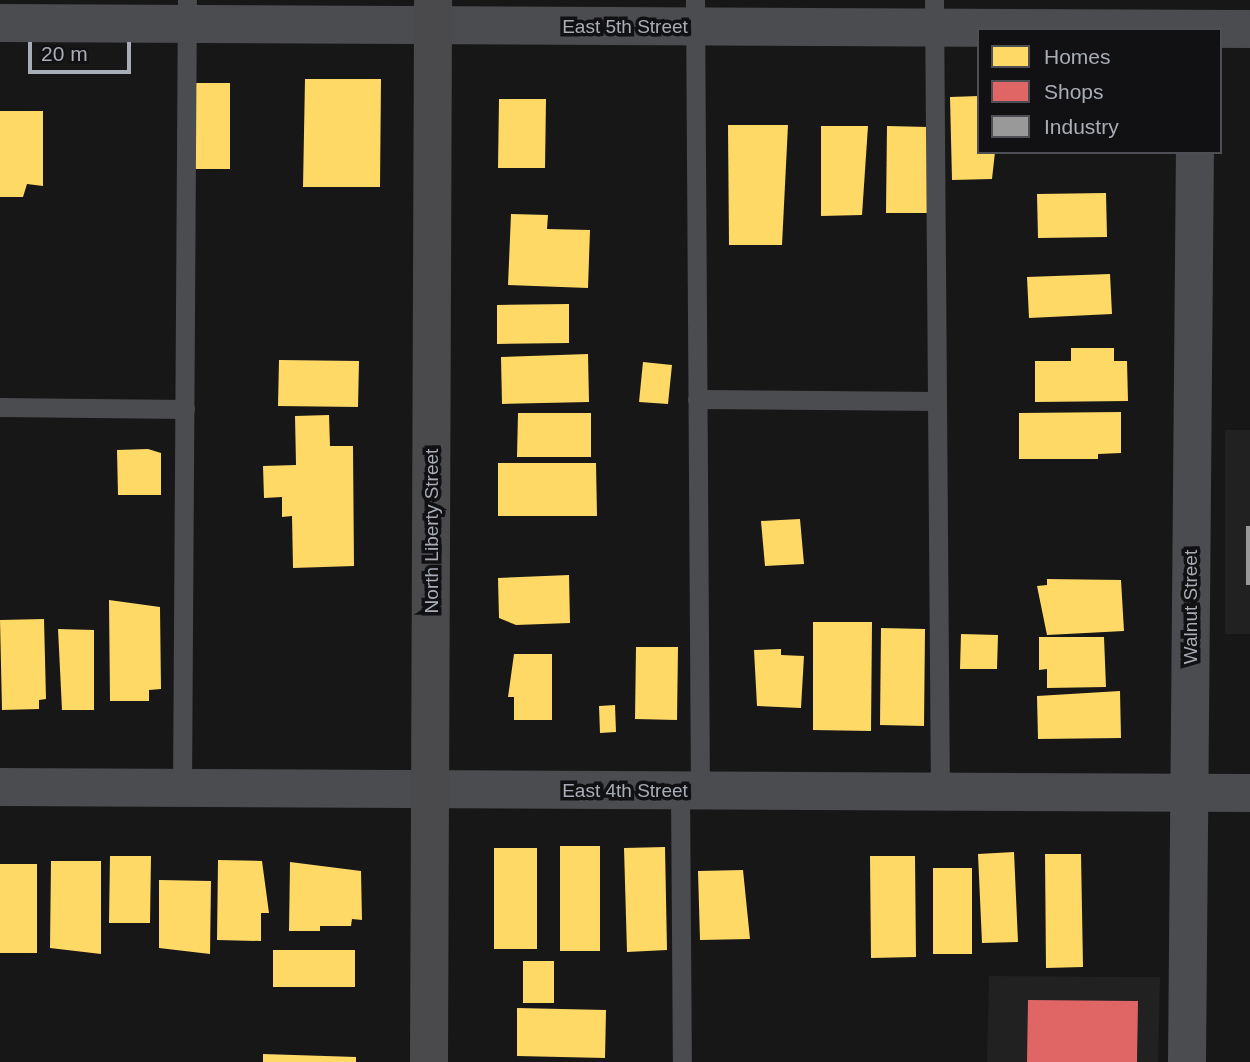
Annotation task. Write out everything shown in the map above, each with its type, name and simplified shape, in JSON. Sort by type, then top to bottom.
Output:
[{"type":"street","points":[[1194,0],[1194,28]]},
{"type":"street","name":"East 5th Street","points":[[0,23],[187,12],[934,14],[1177,28]]},
{"type":"street","name":"North Liberty Street","points":[[429,1062],[432,13]]},
{"type":"street","name":"East 5th Street","points":[[1222,29],[1250,29]]},
{"type":"street","name":"Walnut Street","points":[[1187,1062],[1195,154]]},
{"type":"street","name":"East 4th Street","points":[[0,787],[1250,793]]},
{"type":"lane","points":[[182,788],[187,12]]},
{"type":"lane","points":[[682,1062],[697,399],[695,14]]},
{"type":"lane","points":[[934,14],[940,791]]},
{"type":"lane","points":[[697,399],[937,401]]},
{"type":"lane","points":[[0,407],[185,409]]},
{"type":"shaded area","points":[[1225,430],[1250,430],[1250,634],[1225,634]]},
{"type":"shaded area","points":[[989,976],[1160,977],[1158,1062],[987,1062]]},
{"type":"building: Homes","points":[[305,79],[381,79],[380,187],[303,187]]},
{"type":"building: Homes","points":[[194,83],[230,83],[230,169],[193,169]]},
{"type":"building: Homes","points":[[977,96],[977,154],[995,154],[992,179],[952,180],[950,97]]},
{"type":"building: Homes","points":[[499,99],[546,99],[545,168],[498,168]]},
{"type":"building: Homes","points":[[0,111],[43,111],[43,186],[27,184],[23,197],[0,197]]},
{"type":"building: Homes","points":[[728,125],[788,125],[782,245],[729,245]]},
{"type":"building: Homes","points":[[821,126],[868,126],[862,215],[821,216]]},
{"type":"building: Homes","points":[[887,126],[928,127],[927,213],[886,213]]},
{"type":"building: Homes","points":[[1106,193],[1107,237],[1038,238],[1037,194]]},
{"type":"building: Homes","points":[[511,214],[548,215],[547,229],[590,230],[588,288],[508,285]]},
{"type":"building: Homes","points":[[1110,274],[1112,314],[1029,318],[1027,277]]},
{"type":"building: Homes","points":[[569,304],[569,343],[497,344],[497,305]]},
{"type":"building: Homes","points":[[1071,348],[1114,348],[1114,361],[1127,361],[1128,401],[1035,402],[1035,361],[1071,361]]},
{"type":"building: Homes","points":[[588,354],[589,402],[502,404],[501,357]]},
{"type":"building: Homes","points":[[279,360],[359,361],[358,407],[278,406]]},
{"type":"building: Homes","points":[[643,362],[672,365],[668,404],[639,402]]},
{"type":"building: Homes","points":[[1121,412],[1121,453],[1098,454],[1098,459],[1019,459],[1019,413]]},
{"type":"building: Homes","points":[[518,413],[591,413],[591,457],[517,457]]},
{"type":"building: Homes","points":[[329,415],[330,446],[353,446],[354,566],[293,568],[292,516],[282,517],[282,497],[264,498],[263,466],[296,465],[295,416]]},
{"type":"building: Homes","points":[[148,449],[161,453],[161,495],[118,495],[117,450]]},
{"type":"building: Homes","points":[[498,463],[596,463],[597,516],[498,516]]},
{"type":"building: Homes","points":[[800,519],[804,564],[765,566],[761,521]]},
{"type":"building: Homes","points":[[569,575],[570,623],[516,625],[499,618],[498,578]]},
{"type":"building: Homes","points":[[1047,579],[1121,580],[1124,631],[1047,635],[1037,586],[1047,585]]},
{"type":"building: Homes","points":[[109,600],[160,607],[161,689],[149,690],[149,701],[110,701]]},
{"type":"building: Homes","points":[[44,619],[46,699],[39,700],[39,709],[2,710],[0,620]]},
{"type":"building: Homes","points":[[813,622],[872,622],[871,731],[813,730]]},
{"type":"building: Homes","points":[[881,628],[925,629],[924,726],[880,725]]},
{"type":"building: Homes","points":[[58,629],[94,630],[94,710],[62,710]]},
{"type":"building: Homes","points":[[961,634],[998,635],[997,669],[960,669]]},
{"type":"building: Homes","points":[[1039,637],[1104,637],[1106,687],[1047,688],[1047,669],[1039,670]]},
{"type":"building: Homes","points":[[636,647],[678,647],[677,720],[635,719]]},
{"type":"building: Homes","points":[[781,649],[781,655],[804,656],[801,708],[757,706],[754,650]]},
{"type":"building: Homes","points":[[514,654],[552,654],[552,720],[514,720],[514,697],[508,697]]},
{"type":"building: Homes","points":[[1120,691],[1121,738],[1038,739],[1037,696]]},
{"type":"building: Homes","points":[[615,705],[616,732],[600,733],[599,706]]},
{"type":"building: Homes","points":[[560,846],[600,846],[600,951],[560,951]]},
{"type":"building: Homes","points":[[665,847],[667,950],[627,952],[624,848]]},
{"type":"building: Homes","points":[[494,848],[537,848],[537,949],[494,949]]},
{"type":"building: Homes","points":[[1014,852],[1018,942],[982,943],[978,854]]},
{"type":"building: Homes","points":[[1045,854],[1081,854],[1083,967],[1046,968]]},
{"type":"building: Homes","points":[[110,856],[151,856],[150,923],[109,923]]},
{"type":"building: Homes","points":[[870,856],[915,856],[916,957],[871,958]]},
{"type":"building: Homes","points":[[218,860],[262,861],[269,913],[261,913],[261,941],[217,940]]},
{"type":"building: Homes","points":[[51,861],[101,861],[101,954],[50,948]]},
{"type":"building: Homes","points":[[290,862],[361,871],[362,920],[352,919],[351,926],[320,926],[320,931],[289,931]]},
{"type":"building: Homes","points":[[0,864],[37,864],[37,953],[0,953]]},
{"type":"building: Homes","points":[[933,868],[972,868],[972,954],[933,954]]},
{"type":"building: Homes","points":[[743,870],[750,939],[700,940],[698,871]]},
{"type":"building: Homes","points":[[159,880],[211,881],[210,954],[159,948]]},
{"type":"building: Homes","points":[[273,950],[355,950],[355,987],[273,987]]},
{"type":"building: Homes","points":[[523,961],[554,961],[554,1003],[523,1003]]},
{"type":"building: Homes","points":[[517,1008],[606,1010],[605,1058],[517,1056]]},
{"type":"building: Homes","points":[[263,1054],[356,1057],[356,1062],[263,1062]]},
{"type":"building: Shops","points":[[1028,1000],[1138,1001],[1137,1062],[1027,1062]]},
{"type":"building: Industry","points":[[1246,526],[1250,526],[1250,585],[1246,585]]}]
